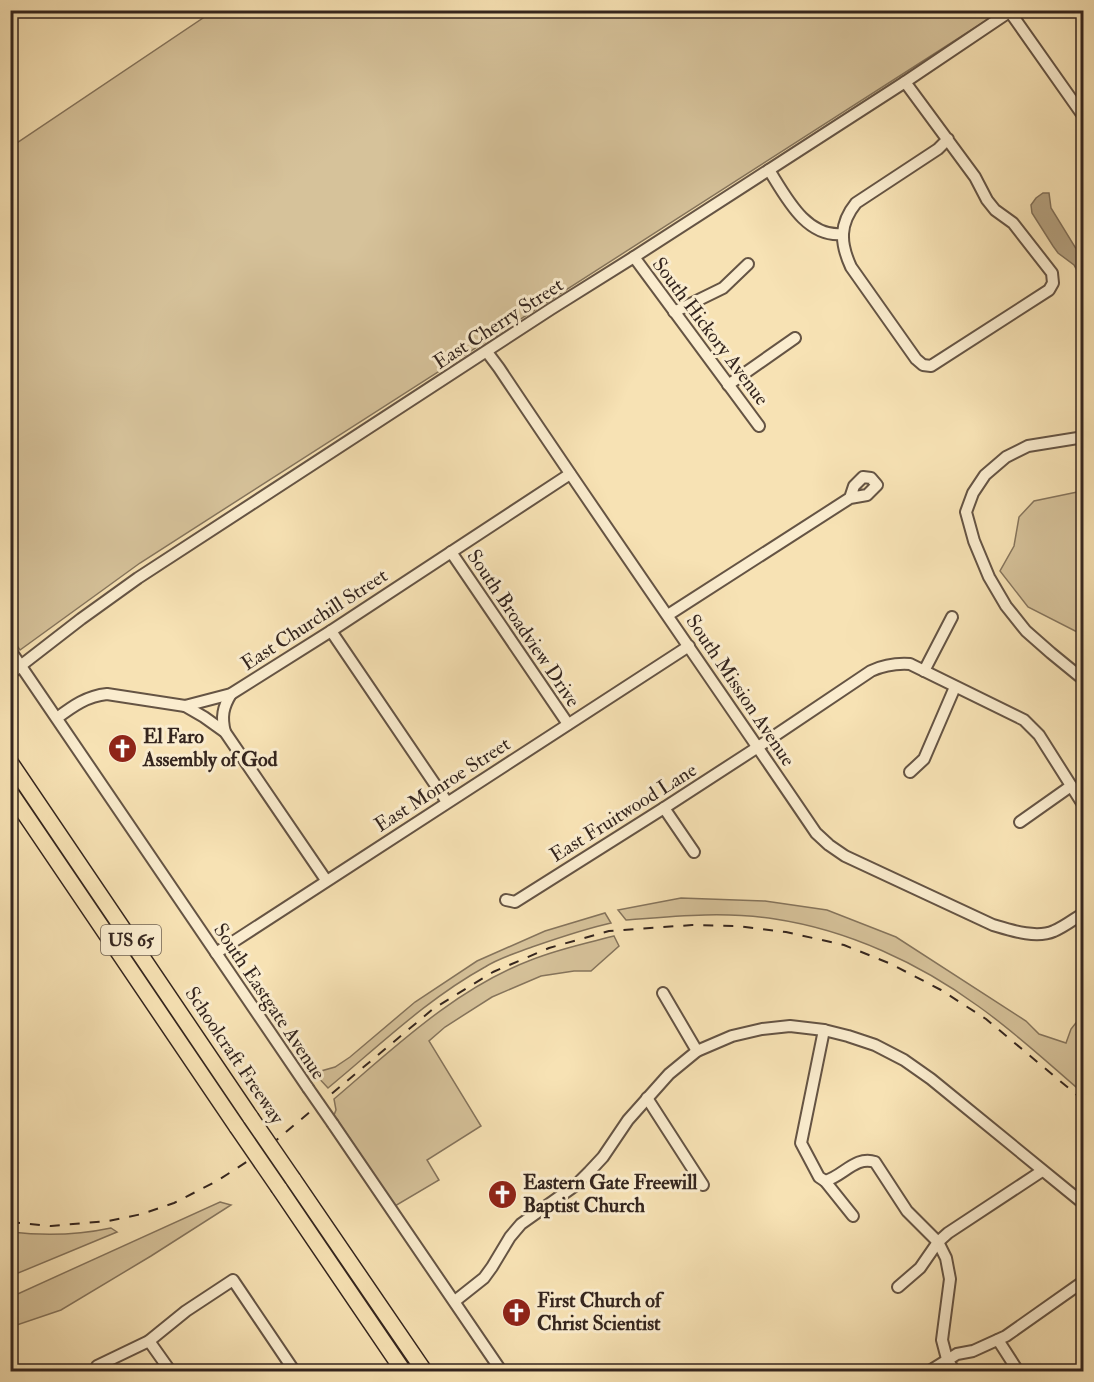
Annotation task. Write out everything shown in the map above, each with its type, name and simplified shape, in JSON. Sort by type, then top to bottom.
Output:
[{"type":"highway","name":"Schoolcraft Freeway","points":[[10,762],[425,1371]]},
{"type":"highway","name":"Schoolcraft Freeway","points":[[10,792],[404,1371]]},
{"type":"street","name":"East Cherry Street","points":[[10,674],[81,618],[138,578],[905,82],[1011,11]]},
{"type":"street","points":[[1011,11],[1083,117]]},
{"type":"street","points":[[905,82],[948,139],[975,177],[987,201],[1013,223],[1052,273],[1053,283],[1049,290],[931,366],[923,365],[916,360],[851,267],[844,252],[843,234],[845,222],[856,203],[931,154],[948,139]]},
{"type":"street","points":[[769,170],[802,219],[814,228],[834,235],[843,234]]},
{"type":"street","name":"South Hickory Avenue","points":[[634,257],[759,426]]},
{"type":"street","points":[[674,312],[723,288],[748,264]]},
{"type":"street","points":[[728,385],[795,338]]},
{"type":"street","name":"South Mission Avenue","points":[[486,352],[816,833],[845,856],[993,925],[1012,931],[1031,934],[1053,932],[1083,914]]},
{"type":"street","points":[[1083,437],[1028,446],[1006,457],[985,475],[972,493],[966,512],[974,541],[989,577],[1006,606],[1026,630],[1083,680]]},
{"type":"street","name":"East Churchill Street","points":[[57,718],[74,705],[96,695],[107,694],[185,706],[231,694],[570,474]]},
{"type":"street","points":[[668,615],[850,498]]},
{"type":"street","name":"South Broadview Drive","points":[[451,552],[568,724]]},
{"type":"street","points":[[924,671],[952,617]]},
{"type":"street","points":[[331,631],[447,802]]},
{"type":"street","name":"East Monroe Street","points":[[216,953],[689,646]]},
{"type":"street","name":"South Eastgate Avenue","points":[[10,650],[502,1371]]},
{"type":"street","name":"East Fruitwood Lane","points":[[506,900],[515,902],[758,747],[870,671],[895,663],[910,664],[1030,724],[1083,806]]},
{"type":"street","points":[[909,772],[924,759],[955,687]]},
{"type":"street","points":[[231,694],[223,712],[222,722],[225,732],[326,880]]},
{"type":"street","points":[[185,706],[225,732]]},
{"type":"street","points":[[1020,822],[1071,786]]},
{"type":"street","points":[[664,808],[694,852]]},
{"type":"street","points":[[663,993],[697,1051]]},
{"type":"street","points":[[455,1301],[484,1278],[521,1224],[576,1185],[590,1172],[628,1120],[669,1074],[697,1051],[732,1036],[762,1029],[790,1026],[824,1030],[875,1045],[904,1060],[931,1079],[1083,1204]]},
{"type":"street","points":[[824,1030],[801,1143],[819,1177],[825,1181],[853,1216]]},
{"type":"street","points":[[647,1098],[704,1185]]},
{"type":"street","points":[[825,1181],[833,1179],[860,1161],[875,1162],[908,1211],[938,1242],[946,1258],[950,1279],[942,1340],[947,1359],[955,1371]]},
{"type":"street","points":[[898,1287],[920,1268],[938,1242],[948,1233],[1042,1171]]},
{"type":"street","points":[[97,1366],[149,1341],[186,1311],[234,1280],[295,1371]]},
{"type":"street","points":[[928,1371],[957,1354],[974,1351],[1006,1336],[1083,1281]]},
{"type":"street","points":[[998,1340],[1018,1371]]},
{"type":"street","points":[[149,1341],[171,1371]]},
{"type":"shaded area","points":[[215,10],[1001,11],[140,563],[20,650],[10,636],[11,147]]},
{"type":"shaded area","points":[[1043,193],[1049,193],[1051,208],[1083,260],[1083,307],[1081,306],[1081,278],[1074,265],[1058,253],[1032,213],[1031,205]]},
{"type":"shaded area","points":[[1084,491],[1083,635],[1028,607],[1000,571],[1014,546],[1019,517],[1034,501]]},
{"type":"shaded area","points":[[681,898],[765,901],[827,910],[896,937],[1026,1021],[1039,1034],[1066,1043],[1071,1029],[1079,1019],[1083,1022],[1083,1093],[1032,1048],[978,1006],[932,976],[882,950],[829,931],[775,919],[738,915],[700,915],[626,920],[618,910]]},
{"type":"shaded area","points":[[605,913],[611,923],[508,956],[464,980],[404,1024],[328,1088],[314,1073],[335,1067],[350,1057],[415,1002],[477,961],[545,931]]},
{"type":"shaded area","points":[[614,936],[619,946],[591,971],[541,976],[492,997],[445,1027],[429,1041],[481,1126],[427,1160],[439,1180],[395,1206],[334,1115],[336,1110],[334,1099],[427,1021],[477,987],[503,972],[541,956]]},
{"type":"shaded area","points":[[220,1202],[231,1205],[61,1310],[11,1327],[11,1297]]},
{"type":"shaded area","points":[[111,1228],[117,1232],[11,1276],[11,1232],[61,1234]]},
{"type":"railway","points":[[10,1222],[51,1226],[108,1221],[142,1214],[174,1203],[217,1181],[262,1152],[433,1009],[493,972],[549,948],[609,931],[692,925],[736,926],[786,932],[844,945],[891,964],[941,990],[986,1019],[1084,1101]]},
{"type":"place","name":"El Faro Assembly of God","points":[[122,748]]},
{"type":"place","name":"Eastern Gate Freewill Baptist Church","points":[[502,1194]]},
{"type":"place","name":"First Church of Christ Scientist","points":[[516,1312]]}]
